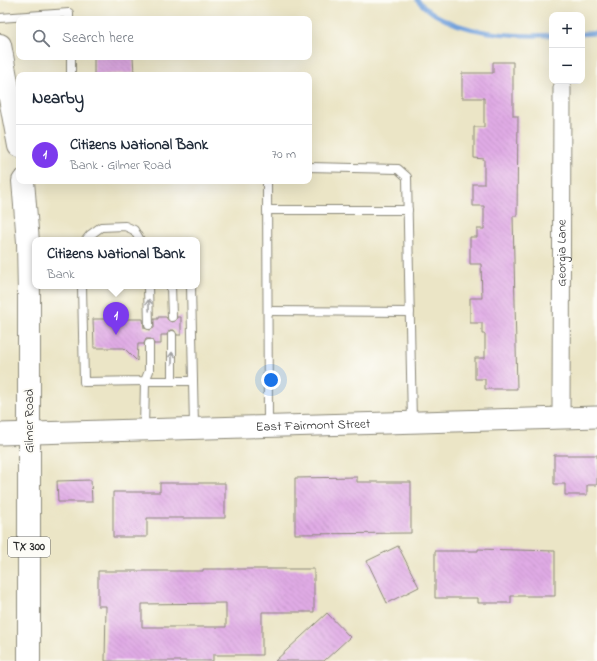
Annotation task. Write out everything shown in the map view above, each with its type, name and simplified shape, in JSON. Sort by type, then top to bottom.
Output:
[{"type":"main road","points":[[0,45],[11,85],[16,123]]},
{"type":"main road","name":"Gilmer Road","points":[[23,184],[32,259],[28,432],[29,661]]},
{"type":"street","name":"Georgia Lane","points":[[561,417],[562,88]]},
{"type":"street","name":"East Fairmont Street","points":[[0,434],[28,432],[597,417]]},
{"type":"lane","points":[[28,16],[69,13],[69,16]]},
{"type":"lane","points":[[0,18],[16,17]]},
{"type":"lane","points":[[70,60],[71,72]]},
{"type":"lane","points":[[312,167],[398,169],[407,177],[412,422]]},
{"type":"lane","points":[[267,184],[268,426]]},
{"type":"lane","points":[[267,210],[408,210]]},
{"type":"lane","points":[[88,237],[101,227],[125,226],[134,230],[138,237]]},
{"type":"lane","points":[[82,289],[84,382],[193,381]]},
{"type":"lane","points":[[148,289],[149,325]]},
{"type":"lane","points":[[171,289],[172,317]]},
{"type":"lane","points":[[191,289],[194,428]]},
{"type":"lane","points":[[268,311],[410,312]]},
{"type":"lane","points":[[172,335],[172,382]]},
{"type":"lane","points":[[144,429],[145,382],[149,371],[149,344]]},
{"type":"building","points":[[94,60],[133,60],[134,72],[94,72]]},
{"type":"building","points":[[493,62],[513,62],[513,116],[518,116],[517,216],[513,216],[517,389],[485,389],[485,379],[475,379],[475,358],[485,358],[485,334],[482,334],[482,323],[470,323],[470,298],[482,298],[481,264],[470,264],[470,237],[477,237],[477,229],[484,229],[484,206],[473,206],[473,184],[484,184],[484,159],[474,158],[474,127],[484,127],[484,98],[462,98],[462,73],[493,73]]},
{"type":"building","points":[[158,317],[166,317],[172,322],[175,321],[177,317],[181,317],[181,335],[177,335],[174,330],[170,330],[167,335],[161,335],[161,344],[154,344],[151,339],[146,339],[144,344],[138,344],[137,361],[124,348],[94,348],[93,319],[143,319],[144,328],[150,330],[154,328],[154,319],[158,319]]},
{"type":"building","points":[[554,455],[597,455],[597,485],[587,485],[587,495],[565,495],[565,484],[554,484]]},
{"type":"building","points":[[357,477],[357,482],[411,482],[411,533],[295,534],[295,478]]},
{"type":"building","points":[[91,480],[92,502],[58,502],[57,481]]},
{"type":"building","points":[[160,483],[225,483],[225,518],[147,518],[147,537],[113,537],[113,492],[160,492]]},
{"type":"building","points":[[398,546],[419,587],[387,603],[367,561]]},
{"type":"building","points":[[478,549],[555,551],[555,596],[511,596],[511,603],[478,603],[478,598],[435,598],[435,551],[478,551]]},
{"type":"building","points":[[203,569],[314,569],[314,612],[262,612],[262,655],[213,655],[213,661],[105,661],[106,606],[98,606],[98,571],[203,571]],"holes":[[[226,603],[226,627],[142,627],[142,604]]]},
{"type":"building","points":[[327,613],[350,637],[324,661],[275,661]]},
{"type":"waterway","points":[[417,0],[430,11],[445,20],[462,27],[498,34],[549,35]]},
{"type":"waterway","points":[[585,34],[597,33]]},
{"type":"place","name":"Citizens National Bank","points":[[116,335]]}]
